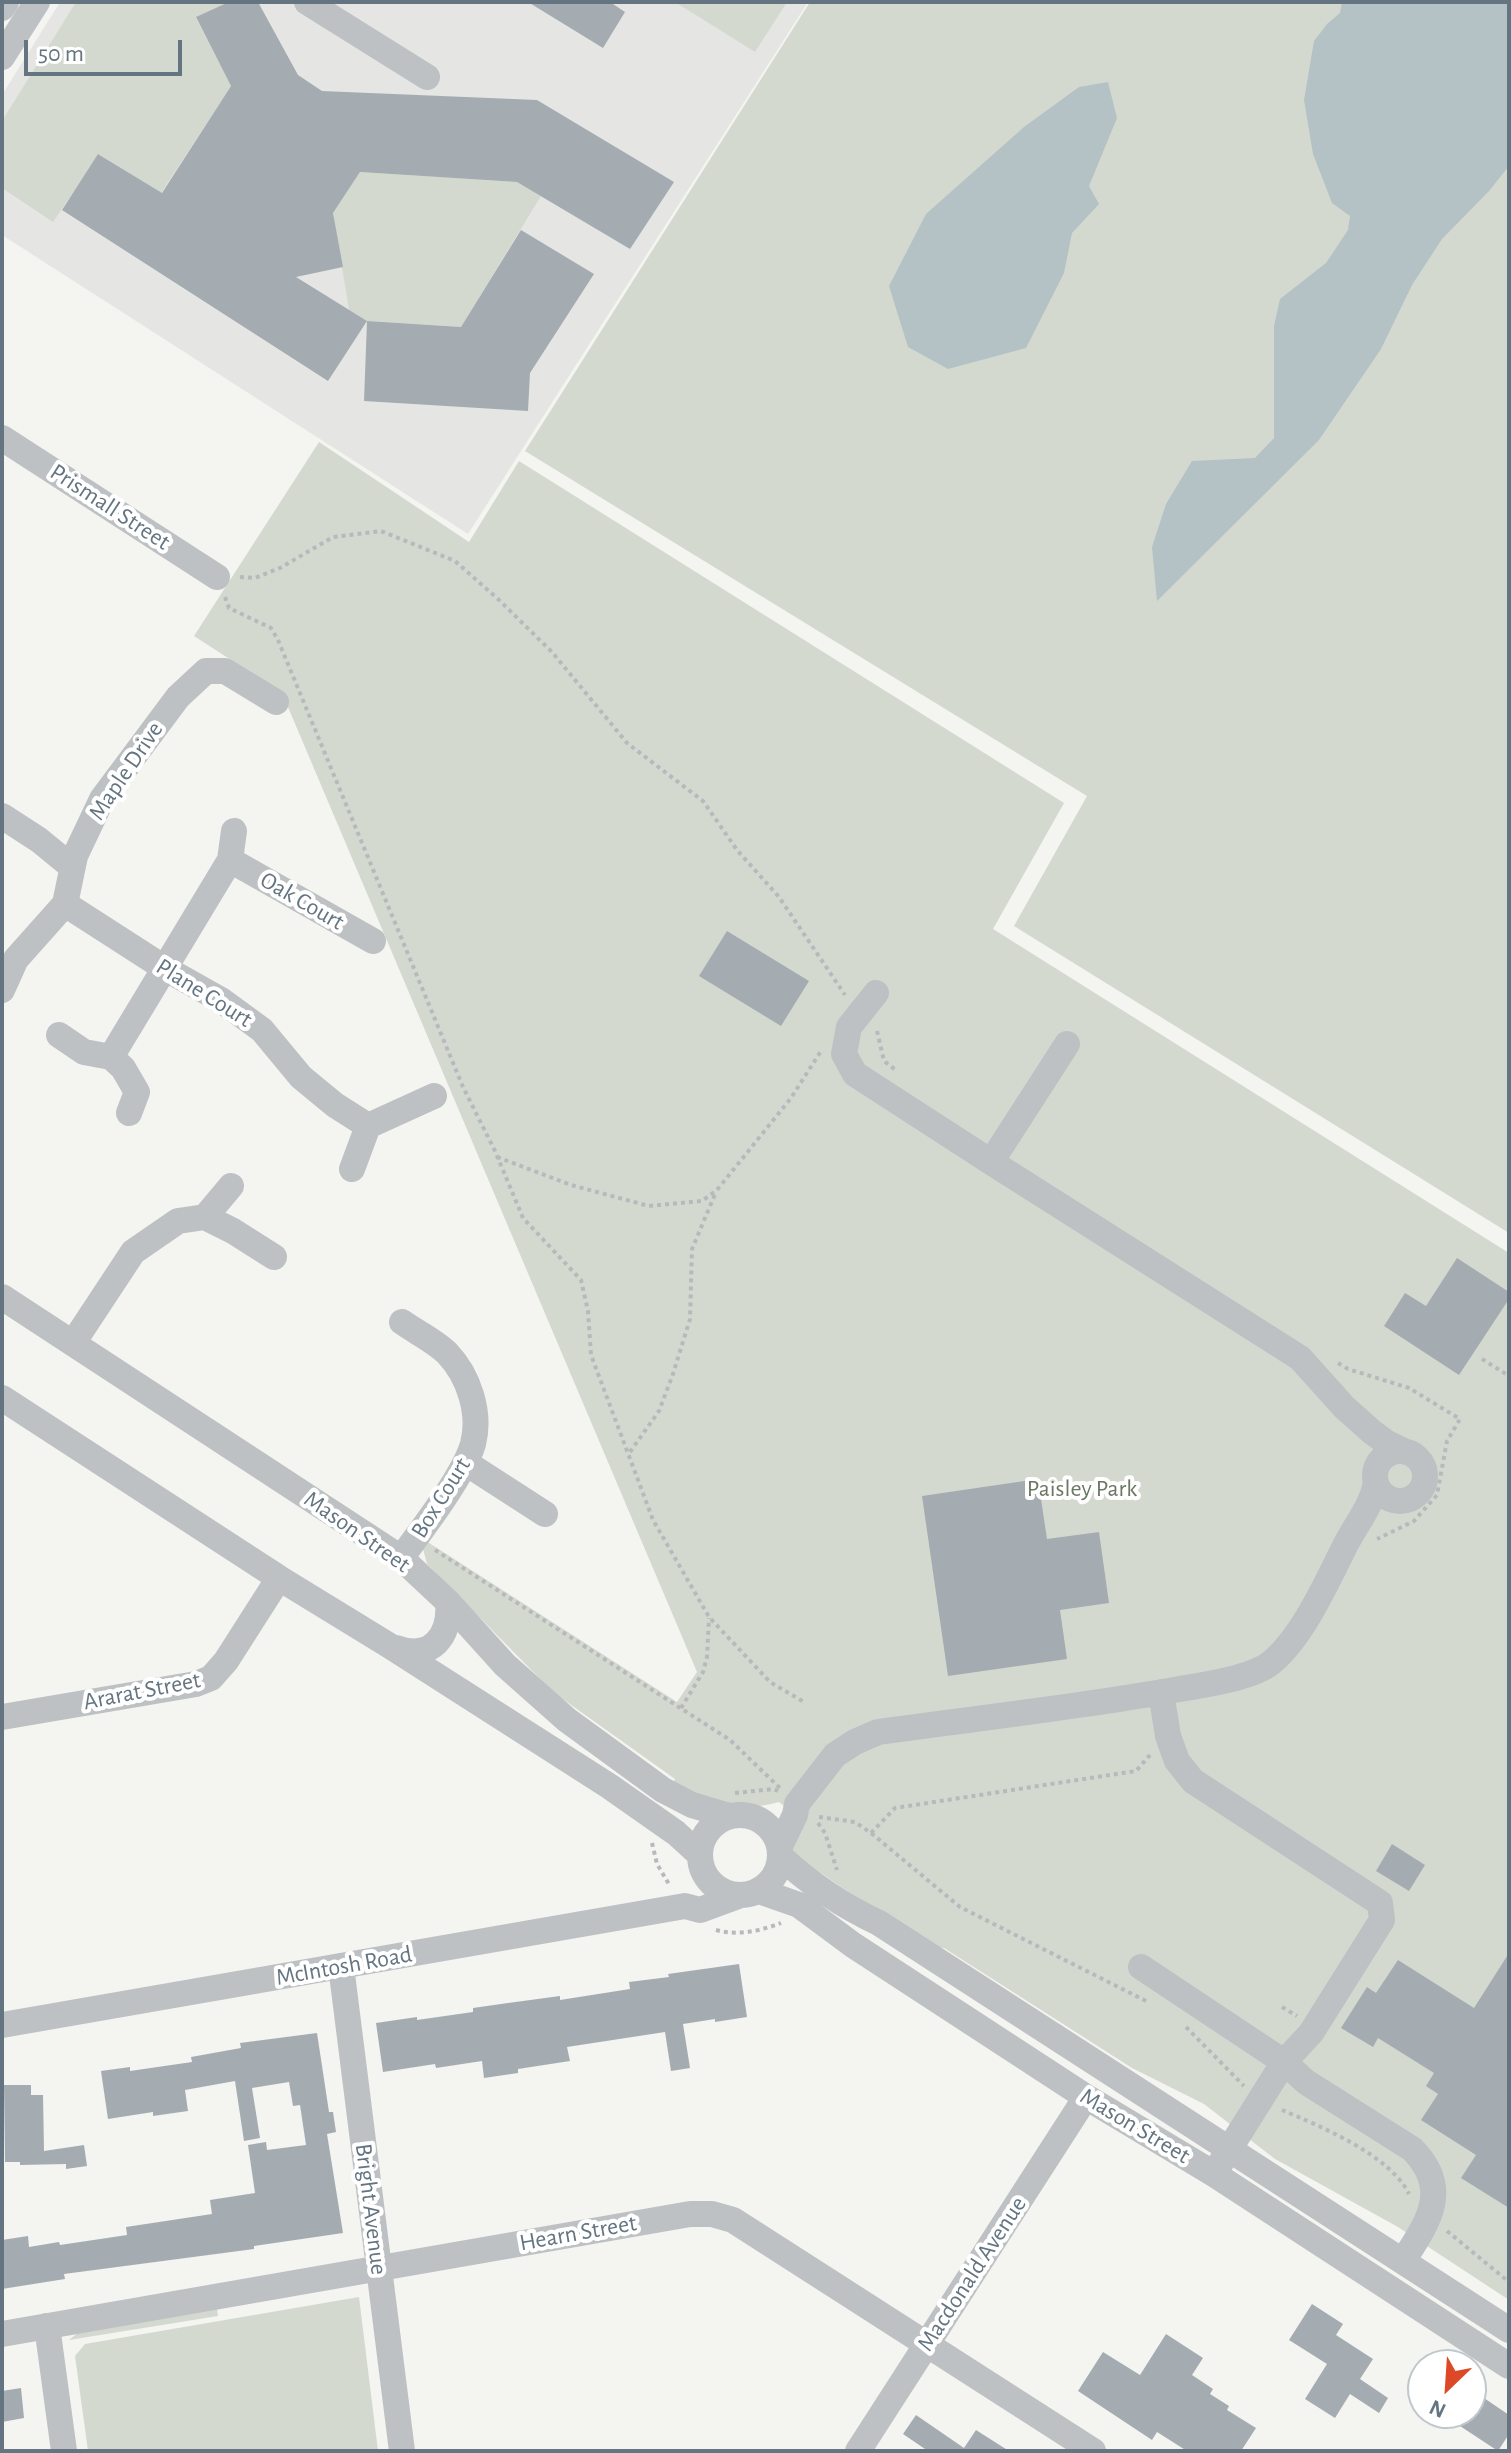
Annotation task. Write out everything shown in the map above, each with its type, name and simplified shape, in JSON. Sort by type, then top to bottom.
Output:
[{"type":"street","points":[[2,8],[6,2]]},
{"type":"street","points":[[2,57],[37,2]]},
{"type":"street","points":[[307,2],[427,77]]},
{"type":"street","name":"Prismall Street","points":[[2,438],[217,577]]},
{"type":"street","name":"Maple Drive","points":[[65,904],[75,856],[102,799],[178,697],[206,671],[225,671],[276,702]]},
{"type":"street","points":[[2,816],[72,867]]},
{"type":"street","points":[[111,1057],[230,860],[234,831]]},
{"type":"street","name":"Oak Court","points":[[230,860],[373,941]]},
{"type":"street","points":[[2,990],[16,959],[65,904]]},
{"type":"street","name":"Plane Court","points":[[65,904],[166,969],[221,1000],[262,1030],[301,1077],[335,1105],[368,1126]]},
{"type":"street","points":[[869,1002],[849,1027],[844,1054],[855,1074],[1300,1358],[1344,1407],[1372,1432],[1420,1461],[1425,1477],[1418,1493],[1404,1500],[1368,1531],[1328,1582]]},
{"type":"street","points":[[59,1035],[84,1052],[111,1057],[123,1068],[137,1092],[129,1113]]},
{"type":"street","points":[[991,1162],[1067,1044]]},
{"type":"street","points":[[352,1169],[368,1126],[434,1096]]},
{"type":"street","points":[[205,1217],[231,1186]]},
{"type":"street","points":[[73,1343],[133,1252],[178,1221],[205,1217],[274,1257]]},
{"type":"street","name":"Mason Street","points":[[2,1297],[409,1548],[448,1602],[505,1665],[567,1720],[663,1790],[692,1805],[738,1816]]},
{"type":"street","name":"Box Court","points":[[402,1322],[446,1351],[463,1373],[476,1423],[466,1463],[409,1548]]},
{"type":"street","points":[[2,1398],[279,1578],[609,1786],[676,1833],[700,1859],[711,1883],[728,1894],[749,1893],[775,1877],[780,1851],[798,1804],[835,1755],[878,1732],[1161,1692],[1229,1680],[1268,1666],[1293,1639],[1328,1582],[1369,1506],[1380,1461],[1392,1452],[1406,1452]]},
{"type":"street","points":[[1344,1407],[1373,1459],[1376,1478],[1384,1494],[1404,1500]]},
{"type":"street","points":[[466,1463],[545,1514]]},
{"type":"street","name":"Ararat Street","points":[[2,1717],[196,1684],[211,1678],[226,1661],[279,1578]]},
{"type":"street","points":[[390,1646],[420,1653],[431,1647],[450,1619],[448,1602]]},
{"type":"street","points":[[1161,1692],[1168,1736],[1177,1761],[1193,1781],[1380,1903],[1382,1920],[1311,2033],[1284,2062],[1214,2174]]},
{"type":"street","points":[[678,1898],[686,1898],[697,1878],[705,1834],[712,1826],[738,1816],[798,1804]]},
{"type":"street","points":[[738,1816],[765,1822],[777,1837],[780,1851]]},
{"type":"street","name":"Mason Street","points":[[780,1851],[812,1883],[851,1909],[879,1923],[1509,2330]]},
{"type":"street","name":"Mason Street","points":[[749,1893],[799,1905],[853,1945],[1086,2097],[1214,2174],[1509,2366]]},
{"type":"street","name":"McIntosh Road","points":[[2,2025],[341,1966],[678,1898],[700,1910],[749,1893]]},
{"type":"street","name":"Bright Avenue","points":[[341,1966],[402,2451]]},
{"type":"street","points":[[1141,1967],[1284,2062],[1306,2082],[1412,2149],[1423,2160],[1434,2189],[1433,2206],[1423,2230],[1403,2261]]},
{"type":"street","name":"Macdonald Avenue","points":[[858,2451],[1086,2097]]},
{"type":"street","name":"Hearn Street","points":[[2,2334],[690,2214],[712,2214],[733,2220],[1093,2451]]},
{"type":"street","points":[[47,2326],[64,2451]]},
{"type":"path","points":[[804,1702],[770,1682],[709,1617],[653,1520],[591,1355],[588,1311],[581,1280],[523,1218],[456,1072],[278,640],[271,628],[229,608],[217,577],[255,578],[280,568],[333,537],[381,531],[455,561],[552,652],[627,743],[703,801],[737,850],[779,897],[849,1000],[869,1002],[884,1061],[907,1078]]},
{"type":"path","points":[[497,1157],[571,1185],[649,1206],[702,1201],[717,1190],[791,1098],[823,1048]]},
{"type":"path","points":[[629,1453],[659,1411],[673,1374],[690,1319],[692,1249],[717,1190]]},
{"type":"path","points":[[1482,1359],[1509,1376]]},
{"type":"path","points":[[1336,1362],[1348,1369],[1409,1388],[1460,1419],[1447,1441],[1437,1495],[1414,1521],[1374,1541]]},
{"type":"path","points":[[409,1548],[730,1740],[825,1833],[839,1877]]},
{"type":"path","points":[[681,1708],[703,1672],[709,1617]]},
{"type":"path","points":[[871,1833],[895,1808],[1136,1771],[1168,1736]]},
{"type":"path","points":[[798,1804],[825,1819],[855,1822],[969,1913],[1156,2006]]},
{"type":"path","points":[[653,1848],[657,1864],[678,1898]]},
{"type":"path","points":[[707,1926],[737,1933],[768,1928],[792,1918]]},
{"type":"path","points":[[1182,2023],[1221,2065],[1250,2090]]},
{"type":"path","points":[[1276,2107],[1334,2133],[1383,2163],[1404,2184],[1415,2203]]},
{"type":"path","points":[[1440,2224],[1509,2282]]},
{"type":"shaded area","points":[[60,2],[808,2],[468,534],[2,235],[2,95]]},
{"type":"shaded area","points":[[1342,2],[1509,2],[1509,166],[1442,239],[1412,285],[1381,349],[1319,440],[1157,601],[1152,547],[1166,504],[1192,461],[1255,458],[1274,438],[1274,326],[1280,299],[1326,263],[1348,230],[1350,216],[1332,203],[1313,154],[1304,100],[1314,41],[1340,13]]},
{"type":"shaded area","points":[[1108,82],[1117,118],[1089,186],[1099,204],[1072,233],[1064,273],[1026,348],[948,369],[908,347],[889,286],[926,214],[1024,127],[1079,87]]},
{"type":"green space","points":[[76,2],[229,2],[196,18],[231,86],[161,193],[99,154],[53,222],[2,188],[2,121]]},
{"type":"green space","points":[[675,2],[787,2],[755,52]]},
{"type":"green space","points":[[810,2],[1509,2],[1509,1233],[1014,926],[1087,796],[525,451]]},
{"type":"green space","points":[[360,172],[517,182],[541,196],[461,327],[367,321],[349,310],[333,213]]},
{"type":"green space","name":"Paisley Park","points":[[319,442],[469,542],[519,461],[1064,803],[993,929],[1509,1253],[1509,2300],[1398,2227],[1275,2159],[1204,2104],[1132,2068],[944,1948],[929,1947],[793,1854],[788,1842],[801,1820],[779,1802],[736,1807],[671,1788],[675,1779],[553,1692],[427,1564],[423,1549],[426,1541],[677,1702],[697,1672],[282,693],[194,636]]},
{"type":"green space","points":[[359,2297],[378,2451],[88,2451],[75,2356],[85,2344]]},
{"type":"green space","points":[[217,2309],[218,2316],[69,2340],[79,2332]]},
{"type":"building","points":[[229,2],[258,2],[298,75],[322,91],[537,100],[674,182],[630,249],[517,182],[360,172],[333,213],[343,267],[296,277],[367,321],[328,381],[62,210],[98,154],[162,193],[231,86],[196,17]]},
{"type":"building","points":[[528,2],[610,2],[625,12],[603,48]]},
{"type":"building","points":[[521,230],[594,274],[530,373],[528,411],[364,401],[367,321],[461,327]]},
{"type":"building","points":[[727,931],[809,981],[781,1026],[699,976]]},
{"type":"building","points":[[1457,1258],[1509,1292],[1509,1299],[1459,1375],[1384,1326],[1405,1293],[1426,1306]]},
{"type":"building","points":[[1038,1479],[1047,1539],[1099,1532],[1109,1603],[1060,1610],[1067,1659],[948,1676],[922,1496]]},
{"type":"building","points":[[1392,1844],[1425,1865],[1409,1891],[1376,1871]]},
{"type":"building","points":[[1509,1953],[1509,2208],[1461,2178],[1476,2155],[1421,2120],[1438,2094],[1426,2086],[1434,2073],[1378,2038],[1373,2047],[1341,2028],[1367,1987],[1376,1993],[1398,1960],[1474,2008]]},
{"type":"building","points":[[739,1964],[747,2017],[683,2024],[690,2068],[671,2071],[665,2032],[567,2047],[570,2061],[484,2078],[482,2061],[383,2072],[376,2023],[417,2017],[417,2020],[473,2012],[473,2008],[560,1996],[560,2000],[630,1989],[629,1982]]},
{"type":"building","points":[[317,2033],[329,2112],[333,2112],[336,2132],[327,2134],[343,2233],[254,2246],[254,2249],[64,2274],[65,2279],[2,2289],[2,2240],[28,2236],[29,2247],[59,2242],[60,2245],[127,2235],[126,2227],[212,2214],[210,2200],[255,2193],[248,2145],[266,2142],[267,2150],[306,2145],[300,2105],[293,2106],[289,2082],[252,2088],[260,2138],[244,2141],[235,2081],[185,2090],[188,2111],[153,2116],[153,2112],[108,2119],[101,2071],[130,2067],[130,2071],[192,2062],[191,2057],[241,2048],[240,2043]]},
{"type":"building","points":[[4,2085],[31,2085],[31,2095],[43,2095],[44,2151],[84,2145],[87,2166],[66,2169],[66,2164],[20,2165],[20,2162],[5,2162]]},
{"type":"building","points":[[1312,2304],[1343,2324],[1336,2335],[1373,2359],[1360,2379],[1388,2398],[1379,2413],[1350,2394],[1335,2418],[1305,2399],[1327,2364],[1289,2340]]},
{"type":"building","points":[[1166,2334],[1203,2358],[1192,2375],[1213,2389],[1210,2394],[1229,2406],[1227,2410],[1256,2428],[1241,2451],[1187,2451],[1157,2432],[1152,2440],[1078,2391],[1103,2352],[1140,2375]]},
{"type":"building","points":[[21,2388],[24,2418],[2,2422],[2,2391]]},
{"type":"building","points":[[1487,2400],[1509,2415],[1509,2434],[1498,2451],[1465,2429],[1487,2429]]},
{"type":"building","points":[[916,2415],[964,2448],[976,2430],[1009,2451],[928,2451],[903,2434]]}]
